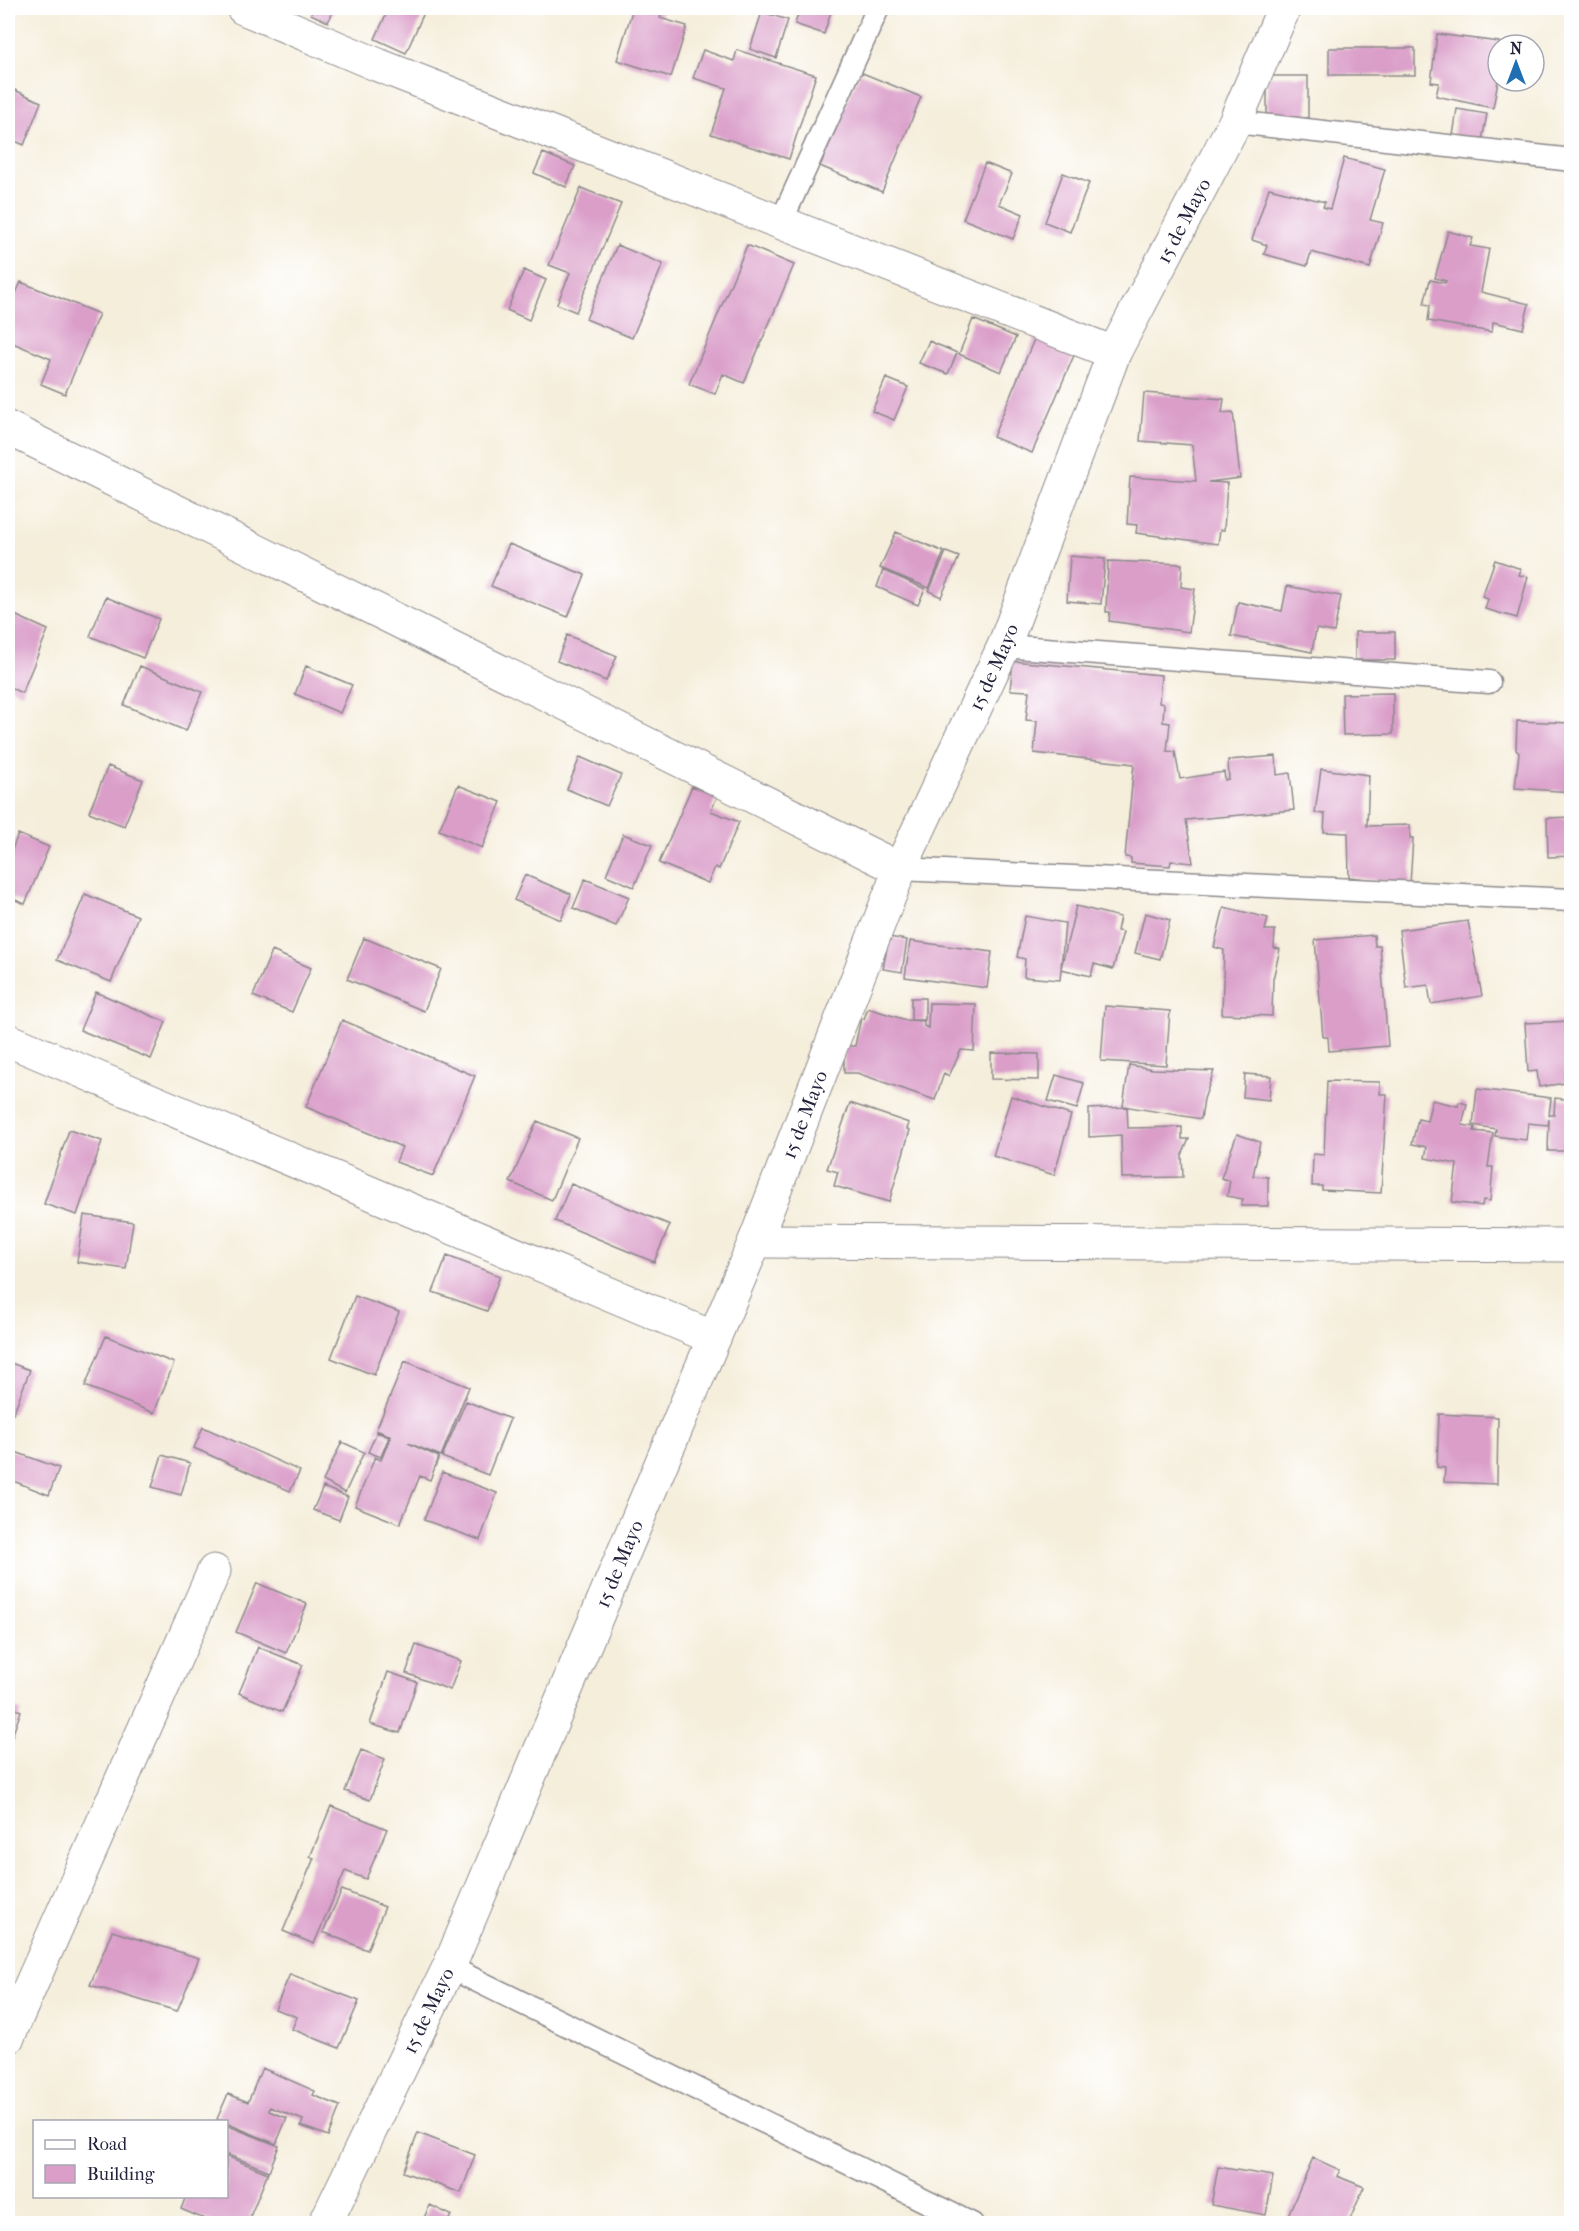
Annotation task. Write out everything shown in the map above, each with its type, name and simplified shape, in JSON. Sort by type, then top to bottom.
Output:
[{"type":"street","points":[[243,8],[378,65],[1114,353]]},
{"type":"street","name":"15 de Mayo","points":[[325,2223],[449,1967],[755,1242],[900,869],[1004,646],[1114,353],[1235,122],[1284,8]]},
{"type":"street","points":[[8,428],[900,869]]},
{"type":"street","points":[[8,1040],[714,1338]]},
{"type":"street","points":[[755,1242],[1572,1245]]},
{"type":"street","points":[[8,2037],[214,1571]]},
{"type":"lane","points":[[781,222],[878,8]]},
{"type":"lane","points":[[1235,122],[1572,160]]},
{"type":"lane","points":[[1004,646],[1489,682]]},
{"type":"lane","points":[[900,869],[1572,900]]},
{"type":"lane","points":[[449,1967],[972,2223]]},
{"type":"building","points":[[313,8],[335,8],[328,22],[311,14]]},
{"type":"building","points":[[389,8],[426,8],[406,53],[375,39]]},
{"type":"building","points":[[633,8],[663,8],[660,18],[687,26],[671,77],[617,60]]},
{"type":"building","points":[[800,8],[832,8],[824,34],[795,24]]},
{"type":"building","points":[[762,12],[788,20],[776,58],[750,49]]},
{"type":"building","points":[[1437,34],[1486,40],[1486,93],[1496,93],[1493,108],[1436,96],[1439,83],[1431,82]]},
{"type":"building","points":[[1329,48],[1415,48],[1415,75],[1329,75]]},
{"type":"building","points":[[703,50],[734,61],[737,50],[816,75],[789,159],[711,134],[726,88],[693,78]]},
{"type":"building","points":[[860,72],[921,97],[882,192],[820,166]]},
{"type":"building","points":[[1267,76],[1308,76],[1308,118],[1267,118]]},
{"type":"building","points":[[8,87],[41,102],[24,145],[8,138]]},
{"type":"building","points":[[1457,109],[1487,114],[1482,141],[1453,136]]},
{"type":"building","points":[[543,153],[575,166],[566,187],[534,173]]},
{"type":"building","points":[[1344,158],[1385,169],[1370,220],[1383,223],[1370,268],[1311,252],[1307,266],[1264,254],[1267,245],[1252,240],[1269,188],[1325,202],[1323,207],[1330,209]]},
{"type":"building","points":[[985,163],[1012,174],[999,204],[1023,214],[1013,239],[963,219]]},
{"type":"building","points":[[1063,173],[1089,183],[1070,232],[1045,222]]},
{"type":"building","points":[[581,188],[621,204],[576,312],[557,304],[570,273],[549,265]]},
{"type":"building","points":[[1448,231],[1473,238],[1470,246],[1489,249],[1481,292],[1529,304],[1523,329],[1493,322],[1492,332],[1428,321],[1430,305],[1424,304],[1430,280],[1445,283],[1446,281],[1435,278]]},
{"type":"building","points":[[617,245],[663,264],[632,338],[586,319]]},
{"type":"building","points":[[747,245],[794,265],[744,383],[723,374],[715,394],[689,384]]},
{"type":"building","points":[[524,270],[546,280],[529,320],[507,310]]},
{"type":"building","points":[[21,282],[99,314],[65,394],[41,384],[51,359],[8,341],[8,289],[16,293]]},
{"type":"building","points":[[973,319],[1016,337],[1001,372],[959,354]]},
{"type":"building","points":[[1035,337],[1075,353],[1032,453],[993,437]]},
{"type":"building","points":[[929,341],[957,353],[948,374],[919,363]]},
{"type":"building","points":[[886,378],[908,387],[894,420],[872,411]]},
{"type":"building","points":[[1144,393],[1224,399],[1222,413],[1233,412],[1240,478],[1208,482],[1227,483],[1224,530],[1220,530],[1218,544],[1136,533],[1137,525],[1127,524],[1130,477],[1196,481],[1192,445],[1140,441]]},
{"type":"building","points":[[896,532],[944,552],[929,588],[880,568]]},
{"type":"building","points":[[509,544],[585,575],[568,617],[491,586]]},
{"type":"building","points":[[946,552],[959,557],[941,597],[929,591]]},
{"type":"building","points":[[1070,556],[1105,559],[1101,604],[1067,601]]},
{"type":"building","points":[[1495,560],[1521,569],[1519,575],[1528,577],[1517,618],[1485,609],[1488,599],[1482,597]]},
{"type":"building","points":[[1108,561],[1182,564],[1181,587],[1195,589],[1189,632],[1109,621],[1110,612],[1106,612]]},
{"type":"building","points":[[883,570],[925,589],[918,605],[877,587]]},
{"type":"building","points":[[1287,586],[1341,596],[1334,632],[1316,629],[1312,652],[1231,636],[1238,602],[1282,611]]},
{"type":"building","points":[[106,597],[159,619],[143,658],[90,636]]},
{"type":"building","points":[[8,612],[48,630],[22,693],[8,687]]},
{"type":"building","points":[[1355,632],[1395,632],[1395,660],[1355,660]]},
{"type":"building","points":[[567,635],[617,656],[606,681],[557,661]]},
{"type":"building","points":[[1013,661],[1161,675],[1159,703],[1164,704],[1163,722],[1170,723],[1167,751],[1175,752],[1180,779],[1224,772],[1225,780],[1229,779],[1228,760],[1276,756],[1277,775],[1290,773],[1294,810],[1186,820],[1193,863],[1171,861],[1170,866],[1131,863],[1131,858],[1125,857],[1134,764],[1034,753],[1037,721],[1026,720],[1029,691],[1010,690]]},
{"type":"building","points":[[140,666],[202,692],[186,731],[124,705]]},
{"type":"building","points":[[306,666],[352,685],[340,713],[295,694]]},
{"type":"building","points":[[1393,693],[1393,734],[1343,735],[1342,694]]},
{"type":"building","points":[[1517,721],[1572,723],[1572,792],[1515,788],[1519,753],[1516,750]]},
{"type":"building","points":[[580,757],[621,775],[607,806],[567,789]]},
{"type":"building","points":[[108,766],[143,780],[124,826],[89,812]]},
{"type":"building","points":[[1321,769],[1369,775],[1367,826],[1410,825],[1410,838],[1413,838],[1410,884],[1349,877],[1348,833],[1324,832],[1325,814],[1315,813]]},
{"type":"building","points":[[458,785],[501,802],[482,848],[439,830]]},
{"type":"building","points":[[692,786],[717,797],[711,811],[739,822],[719,869],[715,867],[708,883],[659,863]]},
{"type":"building","points":[[1572,817],[1572,856],[1548,857],[1547,818]]},
{"type":"building","points":[[18,834],[49,847],[25,904],[8,897],[8,860]]},
{"type":"building","points":[[623,834],[652,845],[634,887],[606,875]]},
{"type":"building","points":[[525,875],[571,894],[561,920],[514,900]]},
{"type":"building","points":[[585,879],[629,897],[616,926],[573,908]]},
{"type":"building","points":[[85,894],[138,916],[111,982],[57,960]]},
{"type":"building","points":[[1076,906],[1120,917],[1117,931],[1123,932],[1113,969],[1094,964],[1091,976],[1061,969],[1060,980],[1024,977],[1025,959],[1017,957],[1025,916],[1065,923],[1061,968]]},
{"type":"building","points":[[1224,907],[1268,918],[1265,930],[1275,930],[1274,948],[1280,949],[1273,979],[1272,1016],[1222,1014],[1224,950],[1214,947]]},
{"type":"building","points":[[1145,913],[1170,920],[1160,959],[1135,953]]},
{"type":"building","points":[[1468,921],[1482,996],[1431,1004],[1428,985],[1406,988],[1399,930]]},
{"type":"building","points":[[1374,935],[1375,946],[1380,946],[1388,1046],[1329,1051],[1328,1037],[1323,1037],[1315,940]]},
{"type":"building","points":[[889,937],[907,940],[902,972],[883,969]]},
{"type":"building","points":[[364,938],[441,969],[424,1011],[347,979]]},
{"type":"building","points":[[910,941],[992,952],[987,988],[905,977]]},
{"type":"building","points":[[272,951],[311,968],[292,1012],[253,996]]},
{"type":"building","points":[[96,992],[166,1022],[151,1059],[80,1030]]},
{"type":"building","points":[[911,998],[925,998],[925,1020],[911,1020]]},
{"type":"building","points":[[929,1003],[976,1004],[974,1051],[961,1050],[949,1076],[944,1073],[935,1100],[857,1073],[844,1073],[844,1046],[855,1046],[861,1018],[864,1019],[868,1008],[906,1020],[924,1021],[924,1026],[928,1028]]},
{"type":"building","points":[[1105,1006],[1170,1011],[1166,1065],[1101,1061]]},
{"type":"building","points":[[342,1020],[475,1076],[433,1176],[396,1162],[402,1147],[306,1107]]},
{"type":"building","points":[[1572,1021],[1572,1082],[1539,1087],[1537,1071],[1528,1072],[1525,1023]]},
{"type":"building","points":[[991,1053],[1039,1054],[1039,1080],[991,1079]]},
{"type":"building","points":[[1129,1065],[1153,1069],[1214,1071],[1204,1099],[1201,1119],[1123,1106]]},
{"type":"building","points":[[1245,1074],[1271,1076],[1269,1100],[1243,1097]]},
{"type":"building","points":[[1056,1075],[1084,1083],[1077,1109],[1048,1101]]},
{"type":"building","points":[[1327,1081],[1380,1082],[1380,1094],[1387,1094],[1381,1193],[1322,1190],[1322,1186],[1312,1186],[1313,1154],[1324,1155]]},
{"type":"building","points":[[1477,1089],[1551,1098],[1549,1115],[1554,1115],[1555,1098],[1572,1100],[1572,1151],[1548,1151],[1549,1119],[1548,1125],[1528,1123],[1526,1140],[1495,1136],[1496,1129],[1473,1125]]},
{"type":"building","points":[[1011,1096],[1071,1115],[1054,1175],[993,1156]]},
{"type":"building","points":[[1432,1100],[1458,1106],[1459,1102],[1467,1104],[1462,1125],[1475,1127],[1474,1131],[1493,1133],[1488,1167],[1493,1167],[1490,1201],[1483,1200],[1482,1206],[1452,1202],[1457,1164],[1425,1158],[1427,1147],[1412,1144],[1418,1119],[1427,1121]]},
{"type":"building","points":[[850,1103],[909,1123],[907,1129],[910,1130],[889,1202],[834,1186],[838,1172],[827,1169]]},
{"type":"building","points":[[1127,1107],[1128,1128],[1182,1127],[1182,1139],[1189,1139],[1182,1155],[1183,1177],[1122,1178],[1121,1135],[1089,1137],[1089,1109]]},
{"type":"building","points":[[537,1121],[578,1138],[552,1200],[510,1182]]},
{"type":"building","points":[[69,1130],[102,1141],[77,1215],[44,1204]]},
{"type":"building","points":[[1237,1134],[1260,1142],[1253,1176],[1268,1177],[1268,1206],[1241,1206],[1243,1199],[1227,1196],[1230,1181],[1221,1178]]},
{"type":"building","points":[[571,1184],[670,1225],[654,1262],[555,1221]]},
{"type":"building","points":[[84,1215],[133,1222],[126,1269],[77,1262]]},
{"type":"building","points":[[447,1256],[500,1276],[487,1311],[433,1292]]},
{"type":"building","points":[[355,1296],[399,1312],[374,1375],[331,1358]]},
{"type":"building","points":[[106,1336],[174,1363],[154,1413],[85,1386]]},
{"type":"building","points":[[405,1361],[469,1387],[441,1456],[408,1443],[439,1457],[430,1480],[420,1476],[400,1524],[355,1506],[375,1457],[381,1460],[391,1436],[376,1430]]},
{"type":"building","points":[[8,1362],[30,1370],[13,1414],[8,1412]]},
{"type":"building","points":[[466,1401],[510,1419],[488,1475],[442,1457]]},
{"type":"building","points":[[1439,1414],[1498,1417],[1497,1484],[1444,1482],[1445,1468],[1437,1467]]},
{"type":"building","points":[[203,1427],[300,1471],[290,1491],[194,1448]]},
{"type":"building","points":[[377,1432],[389,1437],[381,1457],[368,1452]]},
{"type":"building","points":[[342,1442],[364,1452],[345,1493],[323,1481]]},
{"type":"building","points":[[10,1450],[59,1468],[49,1495],[8,1479]]},
{"type":"building","points":[[162,1455],[190,1463],[181,1495],[152,1487]]},
{"type":"building","points":[[442,1472],[497,1493],[480,1540],[424,1520]]},
{"type":"building","points":[[323,1487],[348,1497],[339,1520],[313,1510]]},
{"type":"building","points":[[257,1583],[307,1604],[286,1653],[236,1632]]},
{"type":"building","points":[[416,1645],[461,1661],[450,1690],[406,1673]]},
{"type":"building","points":[[258,1647],[303,1665],[282,1712],[239,1693]]},
{"type":"building","points":[[388,1672],[417,1682],[400,1733],[370,1724]]},
{"type":"building","points":[[8,1706],[21,1711],[8,1748]]},
{"type":"building","points":[[361,1750],[385,1759],[370,1800],[345,1791]]},
{"type":"building","points":[[331,1806],[387,1829],[366,1879],[345,1871],[314,1944],[283,1931],[314,1858],[310,1857]]},
{"type":"building","points":[[342,1890],[385,1907],[367,1950],[323,1932]]},
{"type":"building","points":[[112,1931],[199,1958],[177,2011],[90,1985]]},
{"type":"building","points":[[290,1974],[359,2001],[339,2048],[292,2029],[297,2017],[275,2009]]},
{"type":"building","points":[[262,2068],[315,2091],[313,2095],[340,2106],[328,2136],[301,2126],[303,2120],[270,2107],[269,2111],[287,2118],[276,2144],[228,2124],[228,2120],[217,2119],[228,2094],[248,2102]]},
{"type":"building","points":[[228,2126],[279,2146],[269,2171],[228,2155]]},
{"type":"building","points":[[418,2133],[475,2155],[461,2193],[403,2172]]},
{"type":"building","points":[[228,2157],[268,2173],[247,2224],[216,2224],[181,2209],[185,2198],[228,2198]]},
{"type":"building","points":[[1313,2158],[1340,2170],[1337,2176],[1364,2187],[1348,2224],[1284,2224]]},
{"type":"building","points":[[1218,2167],[1273,2176],[1266,2215],[1211,2205]]},
{"type":"building","points":[[430,2205],[451,2215],[447,2224],[421,2224]]}]
